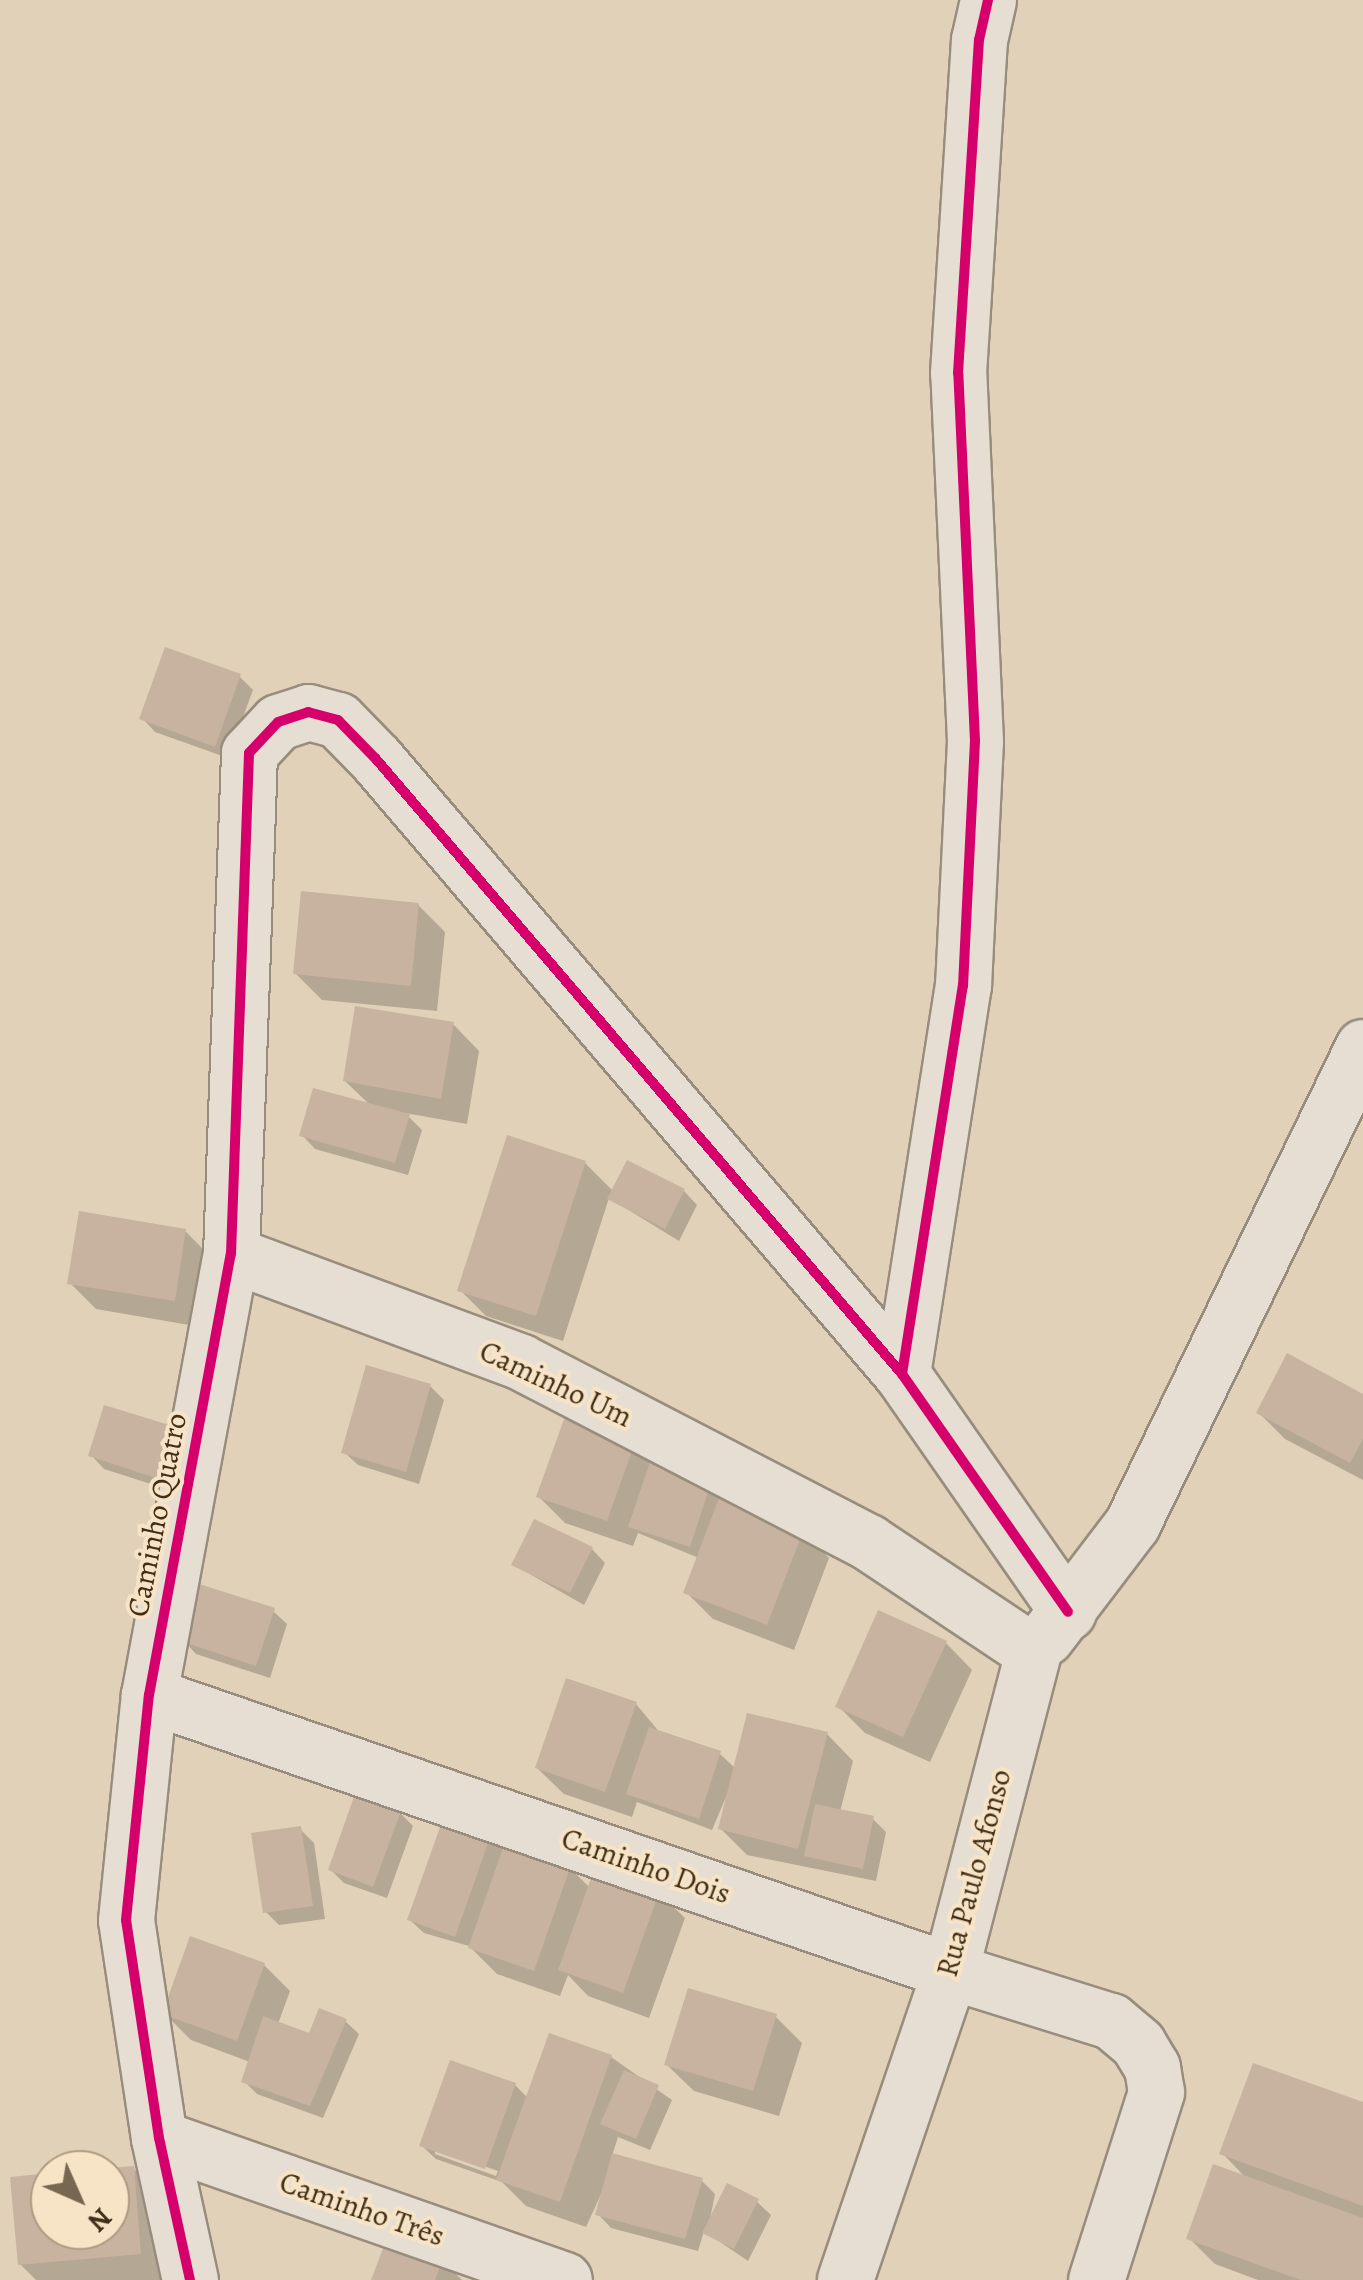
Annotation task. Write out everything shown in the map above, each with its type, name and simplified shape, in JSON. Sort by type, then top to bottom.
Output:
[{"type":"street","points":[[988,0],[979,40],[958,373],[974,741],[963,986],[902,1374],[1068,1612]]},
{"type":"street","name":"Caminho Quatro","points":[[190,2280],[160,2138],[126,1920],[149,1695],[231,1254],[249,754],[278,722],[308,712],[338,720],[902,1374]]},
{"type":"street","points":[[1033,1652],[1068,1612],[1132,1524],[1363,1047]]},
{"type":"street","name":"Caminho Um","points":[[231,1254],[521,1362],[868,1542],[1033,1652]]},
{"type":"street","name":"Rua Paulo Afonso","points":[[845,2280],[950,1971],[1033,1652]]},
{"type":"street","name":"Caminho Dois","points":[[149,1695],[950,1971],[1111,2020],[1138,2044],[1152,2067],[1156,2092],[1096,2280]]},
{"type":"street","name":"Caminho Três","points":[[160,2138],[564,2280]]},
{"type":"building","points":[[165,647],[241,674],[215,747],[139,719]]},
{"type":"building","points":[[301,891],[419,903],[411,986],[293,974]]},
{"type":"building","points":[[355,1006],[454,1022],[441,1099],[343,1081]]},
{"type":"building","points":[[313,1088],[410,1114],[395,1163],[299,1136]]},
{"type":"building","points":[[507,1135],[586,1161],[536,1316],[457,1291]]},
{"type":"building","points":[[627,1160],[685,1189],[665,1229],[607,1199]]},
{"type":"building","points":[[79,1211],[186,1229],[175,1301],[67,1284]]},
{"type":"building","points":[[1287,1353],[1363,1394],[1363,1439],[1350,1463],[1256,1413]]},
{"type":"building","points":[[366,1365],[431,1384],[406,1472],[341,1453]]},
{"type":"building","points":[[104,1405],[176,1427],[159,1479],[88,1456]]},
{"type":"building","points":[[568,1408],[638,1434],[607,1521],[536,1497]]},
{"type":"building","points":[[651,1459],[712,1480],[690,1547],[628,1527]]},
{"type":"building","points":[[719,1498],[804,1529],[767,1625],[683,1593]]},
{"type":"building","points":[[534,1519],[593,1547],[570,1593],[511,1565]]},
{"type":"building","points":[[199,1584],[275,1608],[256,1666],[180,1641]]},
{"type":"building","points":[[878,1610],[947,1641],[903,1737],[835,1707]]},
{"type":"building","points":[[566,1678],[637,1702],[605,1792],[535,1768]]},
{"type":"building","points":[[747,1713],[828,1732],[798,1849],[718,1829]]},
{"type":"building","points":[[649,1727],[721,1751],[699,1819],[626,1794]]},
{"type":"building","points":[[355,1794],[401,1811],[373,1887],[328,1870]]},
{"type":"building","points":[[815,1804],[874,1816],[863,1869],[804,1856]]},
{"type":"building","points":[[444,1816],[492,1832],[455,1937],[407,1920]]},
{"type":"building","points":[[301,1826],[313,1906],[263,1913],[251,1833]]},
{"type":"building","points":[[505,1842],[571,1865],[534,1971],[468,1948]]},
{"type":"building","points":[[595,1867],[660,1890],[623,1993],[558,1970]]},
{"type":"building","points":[[190,1936],[265,1963],[237,2041],[162,2014]]},
{"type":"building","points":[[688,1988],[777,2014],[753,2091],[664,2065]]},
{"type":"building","points":[[319,2008],[347,2019],[310,2106],[241,2082],[263,2016],[309,2033]]},
{"type":"building","points":[[549,2033],[612,2055],[560,2202],[496,2180]]},
{"type":"building","points":[[450,2060],[516,2083],[485,2169],[419,2146]]},
{"type":"building","points":[[1253,2063],[1363,2102],[1363,2206],[1219,2154]]},
{"type":"building","points":[[624,2070],[659,2085],[636,2139],[600,2124]]},
{"type":"building","points":[[612,2153],[703,2178],[685,2239],[595,2215]]},
{"type":"building","points":[[1213,2164],[1363,2218],[1363,2280],[1301,2280],[1186,2239]]},
{"type":"building","points":[[130,2166],[134,2166],[141,2254],[18,2265],[10,2177],[30,2175],[30,2250],[130,2250]]},
{"type":"building","points":[[727,2183],[759,2199],[734,2249],[702,2233]]},
{"type":"building","points":[[387,2238],[443,2258],[435,2280],[371,2280]]},
{"type":"cycle path","points":[[902,1374],[963,986],[975,741],[958,373],[979,40],[988,0]]},
{"type":"cycle path","points":[[190,2280],[159,2138],[126,1920],[149,1695],[231,1254],[249,753],[278,722],[308,712],[338,720],[376,759],[902,1374],[1068,1612]]}]
